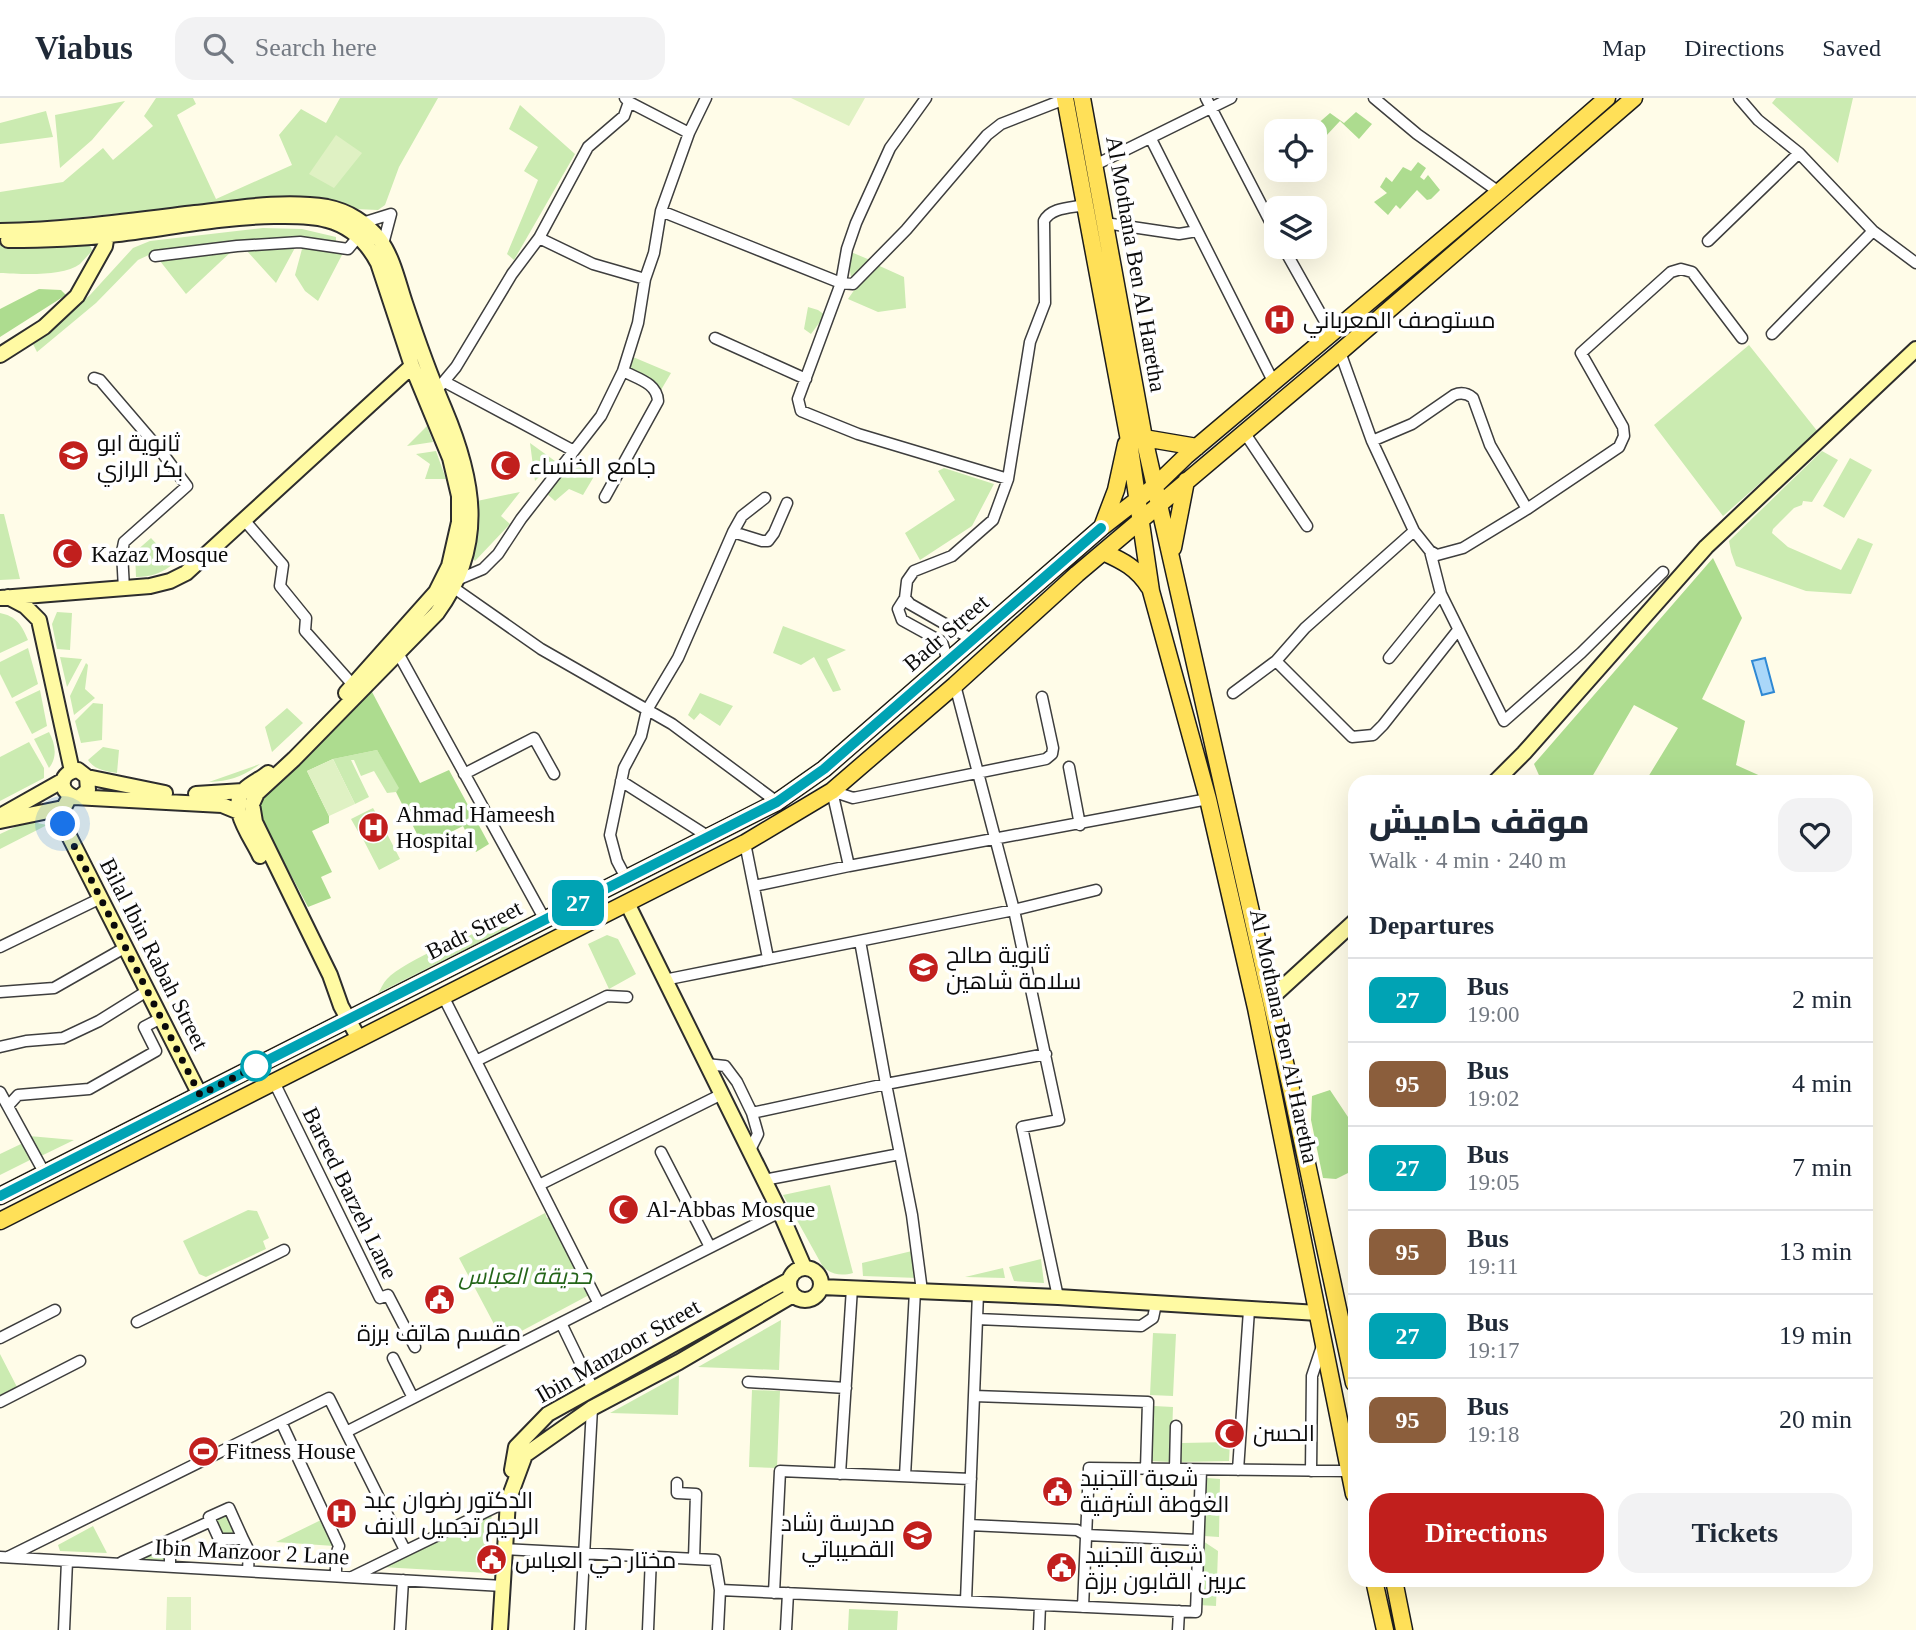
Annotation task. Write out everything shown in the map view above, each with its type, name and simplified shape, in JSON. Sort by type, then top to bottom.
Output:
[{"type":"main road","name":"Al Mothana Ben Al Haretha","points":[[1082,98],[1105,223],[1136,436],[1140,520],[1151,591],[1208,799],[1257,1012],[1348,1466]]},
{"type":"main road","name":"Badr Street","points":[[0,1196],[200,1095],[345,1013],[545,920],[777,802],[824,769],[1101,528],[1155,486],[1197,447],[1607,98]]},
{"type":"main road","name":"Badr Street","points":[[0,1221],[746,843],[832,791],[955,685],[1102,551],[1339,352],[1634,98]]},
{"type":"main road","points":[[1065,99],[1085,205],[1136,436],[1101,528]]},
{"type":"main road","points":[[0,240],[260,216],[326,219],[357,230],[379,251],[390,257],[419,365],[454,471],[458,496],[457,535],[449,566],[436,592],[353,685],[267,773],[247,803]]},
{"type":"main road","points":[[0,231],[108,229]]},
{"type":"main road","points":[[0,355],[44,327],[69,306],[95,265],[108,229]]},
{"type":"main road","points":[[1332,334],[1339,352]]},
{"type":"main road","points":[[1502,775],[1693,560],[1916,349]]},
{"type":"main road","points":[[0,819],[71,800],[222,805],[247,803],[438,613],[455,584],[468,536],[470,489],[441,386],[419,365]]},
{"type":"main road","points":[[4,597],[124,589],[160,584],[186,573],[419,365]]},
{"type":"main road","name":"Al Mothana Ben Al Haretha","points":[[1136,436],[1160,504],[1348,1356]]},
{"type":"main road","points":[[1136,436],[1197,447]]},
{"type":"main road","points":[[1171,561],[1186,481]]},
{"type":"main road","points":[[1102,551],[1136,569],[1151,591]]},
{"type":"main road","points":[[1066,560],[1077,574]]},
{"type":"main road","points":[[39,620],[47,604],[60,593]]},
{"type":"main road","points":[[4,597],[25,606],[39,620],[67,776]]},
{"type":"main road","points":[[0,819],[78,770],[87,777],[162,793],[211,794],[247,803]]},
{"type":"main road","name":"Bilal Ibin Rabah Street","points":[[67,776],[63,790],[71,800],[61,813],[63,824],[200,1095]]},
{"type":"main road","points":[[71,800],[89,786],[87,777]]},
{"type":"main road","points":[[247,803],[359,1039]]},
{"type":"main road","points":[[627,903],[750,1150],[804,1267],[817,1273],[821,1287],[816,1295],[807,1300],[793,1295],[788,1286],[794,1271],[804,1267]]},
{"type":"main road","points":[[1270,999],[1348,928]]},
{"type":"main road","name":"Ibin Manzoor Street","points":[[500,1630],[511,1477],[516,1447],[548,1414],[789,1280]]},
{"type":"main road","points":[[821,1287],[1058,1297],[1318,1313]]},
{"type":"main road","name":"Ibin Manzoor Street","points":[[510,1497],[525,1455],[592,1408],[679,1362],[793,1295]]},
{"type":"main road","points":[[1376,1587],[1385,1630]]},
{"type":"main road","points":[[1395,1587],[1404,1630]]},
{"type":"street","points":[[706,98],[689,133],[661,211],[638,323],[623,371],[601,416],[521,519],[498,554],[483,569],[455,584],[541,649],[672,724],[777,802]]},
{"type":"street","points":[[926,98],[890,148],[856,223],[847,249],[841,283],[798,399],[802,411],[858,434],[1008,479]]},
{"type":"street","points":[[1094,165],[1151,139],[1209,103],[1231,98]]},
{"type":"street","points":[[1374,98],[1417,134],[1499,192]]},
{"type":"street","points":[[1739,98],[1758,120],[1799,153],[1873,231],[1916,263]]},
{"type":"street","points":[[661,211],[841,283],[853,284],[906,230],[987,135],[1001,124],[1065,99]]},
{"type":"street","points":[[574,451],[441,386],[456,367],[512,274],[539,238],[588,147],[624,116],[627,100],[689,133]]},
{"type":"street","points":[[1209,103],[1264,210]]},
{"type":"street","points":[[1151,139],[1274,383]]},
{"type":"street","points":[[1708,242],[1799,153]]},
{"type":"street","points":[[948,661],[942,642],[902,620],[898,609],[905,598],[907,581],[914,571],[952,556],[993,520],[1008,479],[1030,342],[1045,303],[1044,221],[1048,214],[1054,211],[1085,205]]},
{"type":"street","points":[[155,256],[300,242],[348,249],[357,230],[391,214],[379,251]]},
{"type":"street","points":[[1105,223],[1179,234],[1197,231]]},
{"type":"street","points":[[1772,334],[1873,231]]},
{"type":"street","points":[[539,238],[593,264],[645,279]]},
{"type":"street","points":[[1290,259],[1332,334]]},
{"type":"street","points":[[1339,352],[1372,441],[1414,531],[1430,551],[1437,555],[1463,548],[1619,447],[1623,442],[1623,426],[1581,353],[1671,272],[1681,269],[1692,272],[1742,338]]},
{"type":"street","points":[[715,338],[806,379]]},
{"type":"street","points":[[605,497],[658,401],[653,386],[623,371]]},
{"type":"street","points":[[94,378],[100,380],[187,485],[124,542],[124,589]]},
{"type":"street","points":[[1372,441],[1412,424],[1454,395],[1469,395],[1490,445],[1527,509]]},
{"type":"street","points":[[1244,432],[1307,526]]},
{"type":"street","points":[[626,878],[617,861],[610,835],[627,759],[641,736],[647,710],[678,658],[733,532],[742,516],[765,498]]},
{"type":"street","points":[[733,532],[768,541],[787,503]]},
{"type":"street","points":[[244,521],[283,565],[280,586],[305,617],[304,629],[353,685]]},
{"type":"street","points":[[1233,693],[1276,661],[1305,628],[1414,531]]},
{"type":"street","points":[[1430,551],[1440,594],[1504,721],[1581,653],[1663,572]]},
{"type":"street","points":[[1389,658],[1440,594]]},
{"type":"street","points":[[905,598],[910,604],[974,640]]},
{"type":"street","points":[[1276,661],[1352,737],[1373,735],[1458,629]]},
{"type":"street","points":[[398,653],[545,920]]},
{"type":"street","points":[[955,685],[1014,910],[1059,1120],[1022,1127],[1058,1297]]},
{"type":"street","points":[[832,791],[853,798],[1046,759],[1052,754],[1053,748],[1042,696]]},
{"type":"street","points":[[464,774],[534,738],[554,774]]},
{"type":"street","points":[[1069,766],[1080,825]]},
{"type":"street","points":[[621,781],[709,837]]},
{"type":"street","points":[[832,791],[849,866]]},
{"type":"street","points":[[754,886],[1208,799]]},
{"type":"street","points":[[746,843],[768,958]]},
{"type":"street","points":[[664,981],[1014,910],[1096,890]]},
{"type":"street","points":[[0,947],[100,898]]},
{"type":"street","points":[[860,941],[912,1215],[918,1291],[905,1476]]},
{"type":"street","points":[[0,992],[54,988],[125,947]]},
{"type":"street","points":[[0,1047],[26,1041],[62,1038],[99,1021],[148,991]]},
{"type":"street","points":[[443,996],[599,1304]]},
{"type":"street","points":[[476,1061],[607,996],[627,997]]},
{"type":"street","points":[[4,1105],[18,1096],[89,1088],[131,1066],[156,1051],[144,1027],[161,1018]]},
{"type":"street","points":[[752,1113],[1046,1054]]},
{"type":"street","points":[[706,1064],[724,1066],[737,1082],[752,1113],[758,1134],[750,1150]]},
{"type":"street","name":"Bareed Barzeh Lane","points":[[274,1082],[380,1298],[388,1295],[415,1348]]},
{"type":"street","points":[[0,1092],[4,1105],[45,1174]]},
{"type":"street","points":[[539,1185],[722,1094]]},
{"type":"street","points":[[661,1152],[710,1247]]},
{"type":"street","points":[[764,1180],[900,1154]]},
{"type":"street","points":[[346,1432],[780,1212]]},
{"type":"street","points":[[137,1322],[284,1250]]},
{"type":"street","points":[[841,1474],[852,1288]]},
{"type":"street","points":[[966,1601],[978,1293]]},
{"type":"street","points":[[977,1319],[1141,1326],[1153,1318],[1156,1304]]},
{"type":"street","points":[[0,1338],[55,1310]]},
{"type":"street","points":[[1238,1470],[1249,1310]]},
{"type":"street","points":[[561,1323],[593,1389]]},
{"type":"street","points":[[1311,1471],[1312,1376],[1324,1343]]},
{"type":"street","points":[[393,1358],[413,1398]]},
{"type":"street","points":[[0,1402],[80,1361]]},
{"type":"street","points":[[748,1382],[846,1388]]},
{"type":"street","points":[[974,1396],[1148,1402],[1146,1469]]},
{"type":"street","points":[[4,1557],[329,1398],[405,1550]]},
{"type":"street","points":[[580,1630],[592,1408]]},
{"type":"street","points":[[281,1422],[339,1546],[336,1576]]},
{"type":"street","points":[[1175,1469],[1176,1426]]},
{"type":"street","points":[[1083,1607],[1089,1468],[1348,1471]]},
{"type":"street","points":[[720,1590],[1196,1612],[1201,1470]]},
{"type":"street","points":[[774,1593],[780,1471],[971,1479]]},
{"type":"street","points":[[677,1483],[677,1493],[696,1494],[694,1559]]},
{"type":"street","points":[[351,1577],[510,1497]]},
{"type":"street","points":[[243,1539],[219,1539],[209,1517],[229,1508],[249,1551],[248,1571]]},
{"type":"street","points":[[118,1564],[211,1521]]},
{"type":"street","points":[[969,1525],[1077,1530],[1086,1535],[1198,1540]]},
{"type":"street","points":[[170,1540],[170,1567]]},
{"type":"street","points":[[505,1549],[715,1560],[720,1590],[718,1630]]},
{"type":"street","name":"Ibin Manzoor 2 Lane","points":[[4,1557],[503,1586]]},
{"type":"street","points":[[648,1630],[652,1557]]},
{"type":"street","points":[[64,1630],[67,1561]]},
{"type":"street","points":[[400,1630],[402,1580]]},
{"type":"street","points":[[786,1630],[788,1593]]},
{"type":"street","points":[[1039,1630],[1040,1605]]},
{"type":"street","points":[[1178,1630],[1179,1611]]},
{"type":"green space","points":[[156,98],[193,98],[196,104],[177,115],[216,199],[292,165],[279,135],[301,109],[326,123],[340,98],[438,98],[399,167],[385,205],[378,210],[355,209],[326,202],[226,203],[0,225],[0,192],[63,182],[103,148],[113,160],[153,126],[144,116]]},
{"type":"green space","points":[[791,98],[865,98],[849,126]]},
{"type":"green space","points":[[1776,98],[1853,98],[1838,163],[1772,103]]},
{"type":"green space","points":[[125,101],[92,140],[60,168],[55,115]]},
{"type":"green space","points":[[520,105],[575,154],[514,260],[507,254],[538,180],[524,171],[538,147],[509,129]]},
{"type":"green space","points":[[46,111],[53,137],[0,144],[0,123]]},
{"type":"green space","points":[[1356,112],[1372,124],[1359,139],[1340,121],[1327,135],[1327,119],[1323,119],[1330,113],[1344,123]]},
{"type":"green space","points":[[336,135],[362,153],[334,188],[309,174]]},
{"type":"green space","points":[[1418,162],[1426,168],[1420,177],[1424,180],[1428,175],[1440,190],[1427,200],[1417,190],[1400,209],[1396,205],[1388,215],[1374,202],[1387,193],[1380,187],[1386,177],[1392,182],[1403,167],[1411,171]]},
{"type":"green space","points":[[263,228],[302,229],[336,237],[336,244],[300,237],[153,253],[138,260],[96,303],[37,352],[33,344],[90,295],[133,248],[150,241]]},
{"type":"green space","points":[[83,242],[91,247],[92,251],[73,268],[42,274],[0,273],[0,245]]},
{"type":"green space","points":[[297,244],[276,283],[247,251]]},
{"type":"green space","points":[[311,245],[343,253],[318,301],[305,291],[295,275],[302,249]]},
{"type":"green space","points":[[233,250],[186,294],[160,261]]},
{"type":"green space","points":[[851,252],[870,260],[851,277],[848,258]]},
{"type":"green space","points":[[873,263],[904,277],[906,308],[878,312],[848,299]]},
{"type":"green space","points":[[39,289],[61,290],[66,295],[0,337],[0,309]]},
{"type":"green space","points":[[808,307],[825,315],[811,334],[804,329]]},
{"type":"green space","points":[[1749,345],[1818,432],[1723,516],[1654,425]]},
{"type":"green space","points":[[633,357],[671,373],[661,390],[625,374]]},
{"type":"green space","points":[[427,426],[433,442],[407,446]]},
{"type":"green space","points":[[530,443],[555,461],[535,481]]},
{"type":"green space","points":[[436,451],[446,479],[425,479],[430,464],[416,454]]},
{"type":"green space","points":[[1822,451],[1838,460],[1812,502],[1803,501],[1772,533],[1788,547],[1841,570],[1858,538],[1873,544],[1851,594],[1806,591],[1736,566],[1731,552],[1729,541]]},
{"type":"green space","points":[[1850,458],[1872,470],[1844,518],[1823,506]]},
{"type":"green space","points":[[573,459],[596,473],[583,495],[569,489],[555,501],[546,493]]},
{"type":"green space","points":[[944,468],[994,484],[972,526],[920,560],[905,533],[955,500],[938,471]]},
{"type":"green space","points":[[520,492],[501,516],[510,524],[475,561],[471,557],[477,501]]},
{"type":"green space","points":[[0,514],[4,514],[20,579],[0,580]]},
{"type":"green space","points":[[151,538],[174,563],[156,574],[136,577],[135,552]]},
{"type":"green space","points":[[1713,558],[1742,618],[1702,699],[1745,721],[1736,765],[1758,775],[1649,775],[1678,728],[1634,705],[1593,775],[1539,775],[1534,764]]},
{"type":"green space","points":[[57,612],[72,613],[70,650],[57,649],[52,624]]},
{"type":"green space","points":[[0,613],[18,622],[28,640],[0,653]]},
{"type":"green space","points":[[783,626],[846,650],[827,659],[841,690],[833,692],[814,657],[801,665],[773,653]]},
{"type":"green space","points":[[28,648],[38,684],[12,698],[0,674],[0,662]]},
{"type":"green space","points":[[60,657],[82,659],[67,687]]},
{"type":"green space","points":[[86,663],[85,689],[95,698],[74,715],[70,696]]},
{"type":"green space","points":[[40,690],[47,726],[32,734],[15,702]]},
{"type":"green space","points":[[371,690],[420,783],[449,770],[489,844],[476,852],[463,826],[423,846],[396,792],[399,788],[377,750],[333,759],[307,771],[329,816],[329,823],[312,831],[332,872],[321,877],[331,898],[308,907],[257,811],[258,800]]},
{"type":"green space","points":[[700,693],[733,706],[720,726],[700,713],[694,720],[688,715]]},
{"type":"green space","points":[[93,703],[103,704],[102,740],[81,743],[75,721]]},
{"type":"green space","points":[[287,708],[303,723],[272,752],[265,727]]},
{"type":"green space","points":[[49,732],[55,750],[49,768],[34,739]]},
{"type":"green space","points":[[29,742],[44,768],[44,778],[0,801],[0,757]]},
{"type":"green space","points":[[103,747],[119,750],[117,773],[97,768],[88,760]]},
{"type":"green space","points":[[377,750],[400,788],[396,792],[387,793],[374,771],[361,776],[354,760],[351,760],[369,797],[355,804],[333,759]]},
{"type":"green space","points":[[333,759],[355,804],[329,816],[307,771]]},
{"type":"green space","points":[[260,764],[236,778],[209,782]]},
{"type":"green space","points":[[373,808],[382,824],[360,835],[351,819]]},
{"type":"green space","points":[[28,821],[47,825],[0,849],[0,834]]},
{"type":"green space","points":[[384,828],[400,859],[379,870],[363,839]]},
{"type":"green space","points":[[497,926],[510,927],[378,993],[387,979],[408,964],[456,941]]},
{"type":"green space","points":[[607,935],[618,939],[636,974],[609,989],[588,944]]},
{"type":"green space","points":[[1330,1090],[1348,1117],[1348,1173],[1336,1179],[1323,1178],[1311,1120],[1312,1096]]},
{"type":"green space","points":[[29,1136],[74,1140],[39,1157]]},
{"type":"green space","points":[[23,1143],[32,1159],[0,1175],[0,1154]]},
{"type":"green space","points":[[830,1185],[853,1273],[837,1274],[823,1267],[783,1195]]},
{"type":"green space","points":[[248,1210],[257,1211],[269,1238],[263,1241],[266,1249],[206,1277],[199,1274],[183,1241]]},
{"type":"green space","name":"حديقة العباس","points":[[545,1213],[547,1218],[550,1217],[591,1294],[503,1341],[459,1258]]},
{"type":"green space","points":[[912,1251],[918,1278],[863,1276],[862,1263]]},
{"type":"green space","points":[[1041,1259],[1044,1283],[1014,1281],[1009,1267]]},
{"type":"green space","points":[[1003,1268],[1005,1278],[965,1277]]},
{"type":"green space","points":[[781,1320],[779,1370],[698,1367]]},
{"type":"green space","points":[[1153,1333],[1176,1334],[1173,1396],[1150,1395]]},
{"type":"green space","points":[[0,1354],[17,1387],[0,1395]]},
{"type":"green space","points":[[679,1375],[678,1415],[610,1413]]},
{"type":"green space","points":[[752,1390],[780,1391],[777,1468],[749,1467]]},
{"type":"green space","points":[[1154,1406],[1173,1407],[1171,1462],[1151,1461]]},
{"type":"green space","points":[[1230,1442],[1229,1461],[1179,1462],[1182,1443]]},
{"type":"green space","points":[[1207,1478],[1220,1479],[1219,1537],[1204,1536],[1201,1532],[1203,1481]]},
{"type":"green space","points":[[228,1510],[240,1536],[220,1536],[212,1517]]},
{"type":"green space","points":[[492,1510],[488,1573],[381,1567]]},
{"type":"green space","points":[[321,1520],[334,1546],[276,1542]]},
{"type":"green space","points":[[93,1526],[107,1553],[60,1551],[58,1545]]},
{"type":"green space","points":[[1200,1539],[1218,1551],[1216,1606],[1198,1605]]},
{"type":"green space","points":[[164,1544],[165,1566],[129,1562]]},
{"type":"green space","points":[[167,1597],[191,1597],[191,1630],[166,1630]]},
{"type":"green space","points":[[849,1609],[898,1611],[897,1630],[848,1630]]},
{"type":"water","points":[[1765,658],[1774,692],[1762,695],[1752,661]]},
{"type":"bus line","name":"27","points":[[0,1196],[777,802],[824,769],[1101,528]]},
{"type":"place","name":"مستوصف المعرباني","points":[[1280,320]]},
{"type":"place","name":"ثانوية ابو بكر الرازي","points":[[74,456]]},
{"type":"place","name":"جامع الخنساء","points":[[506,466]]},
{"type":"place","name":"Kazaz Mosque","points":[[68,554]]},
{"type":"place","name":"Ahmad Hameesh Hospital","points":[[373,827]]},
{"type":"place","name":"ثانوية صالح سلامة شاهين","points":[[923,968]]},
{"type":"place","name":"Al-Abbas Mosque","points":[[623,1209]]},
{"type":"place","name":"مقسم هاتف برزة","points":[[439,1299]]},
{"type":"place","name":"الحسن","points":[[1230,1433]]},
{"type":"place","name":"Fitness House","points":[[203,1451]]},
{"type":"place","name":"شعبة التجنيد الغوطة الشرقية","points":[[1057,1491]]},
{"type":"place","name":"الدكتور رضوان عبد الرحيم تجميل الانف","points":[[341,1513]]},
{"type":"place","name":"مدرسة رشاد القصيباتي","points":[[918,1536]]},
{"type":"place","name":"مختار حي العباس","points":[[492,1560]]},
{"type":"place","name":"شعبة التجنيد عربين القابون برزة","points":[[1062,1568]]},
{"type":"route","points":[[63,824],[200,1095],[264,1062],[256,1066]]}]
